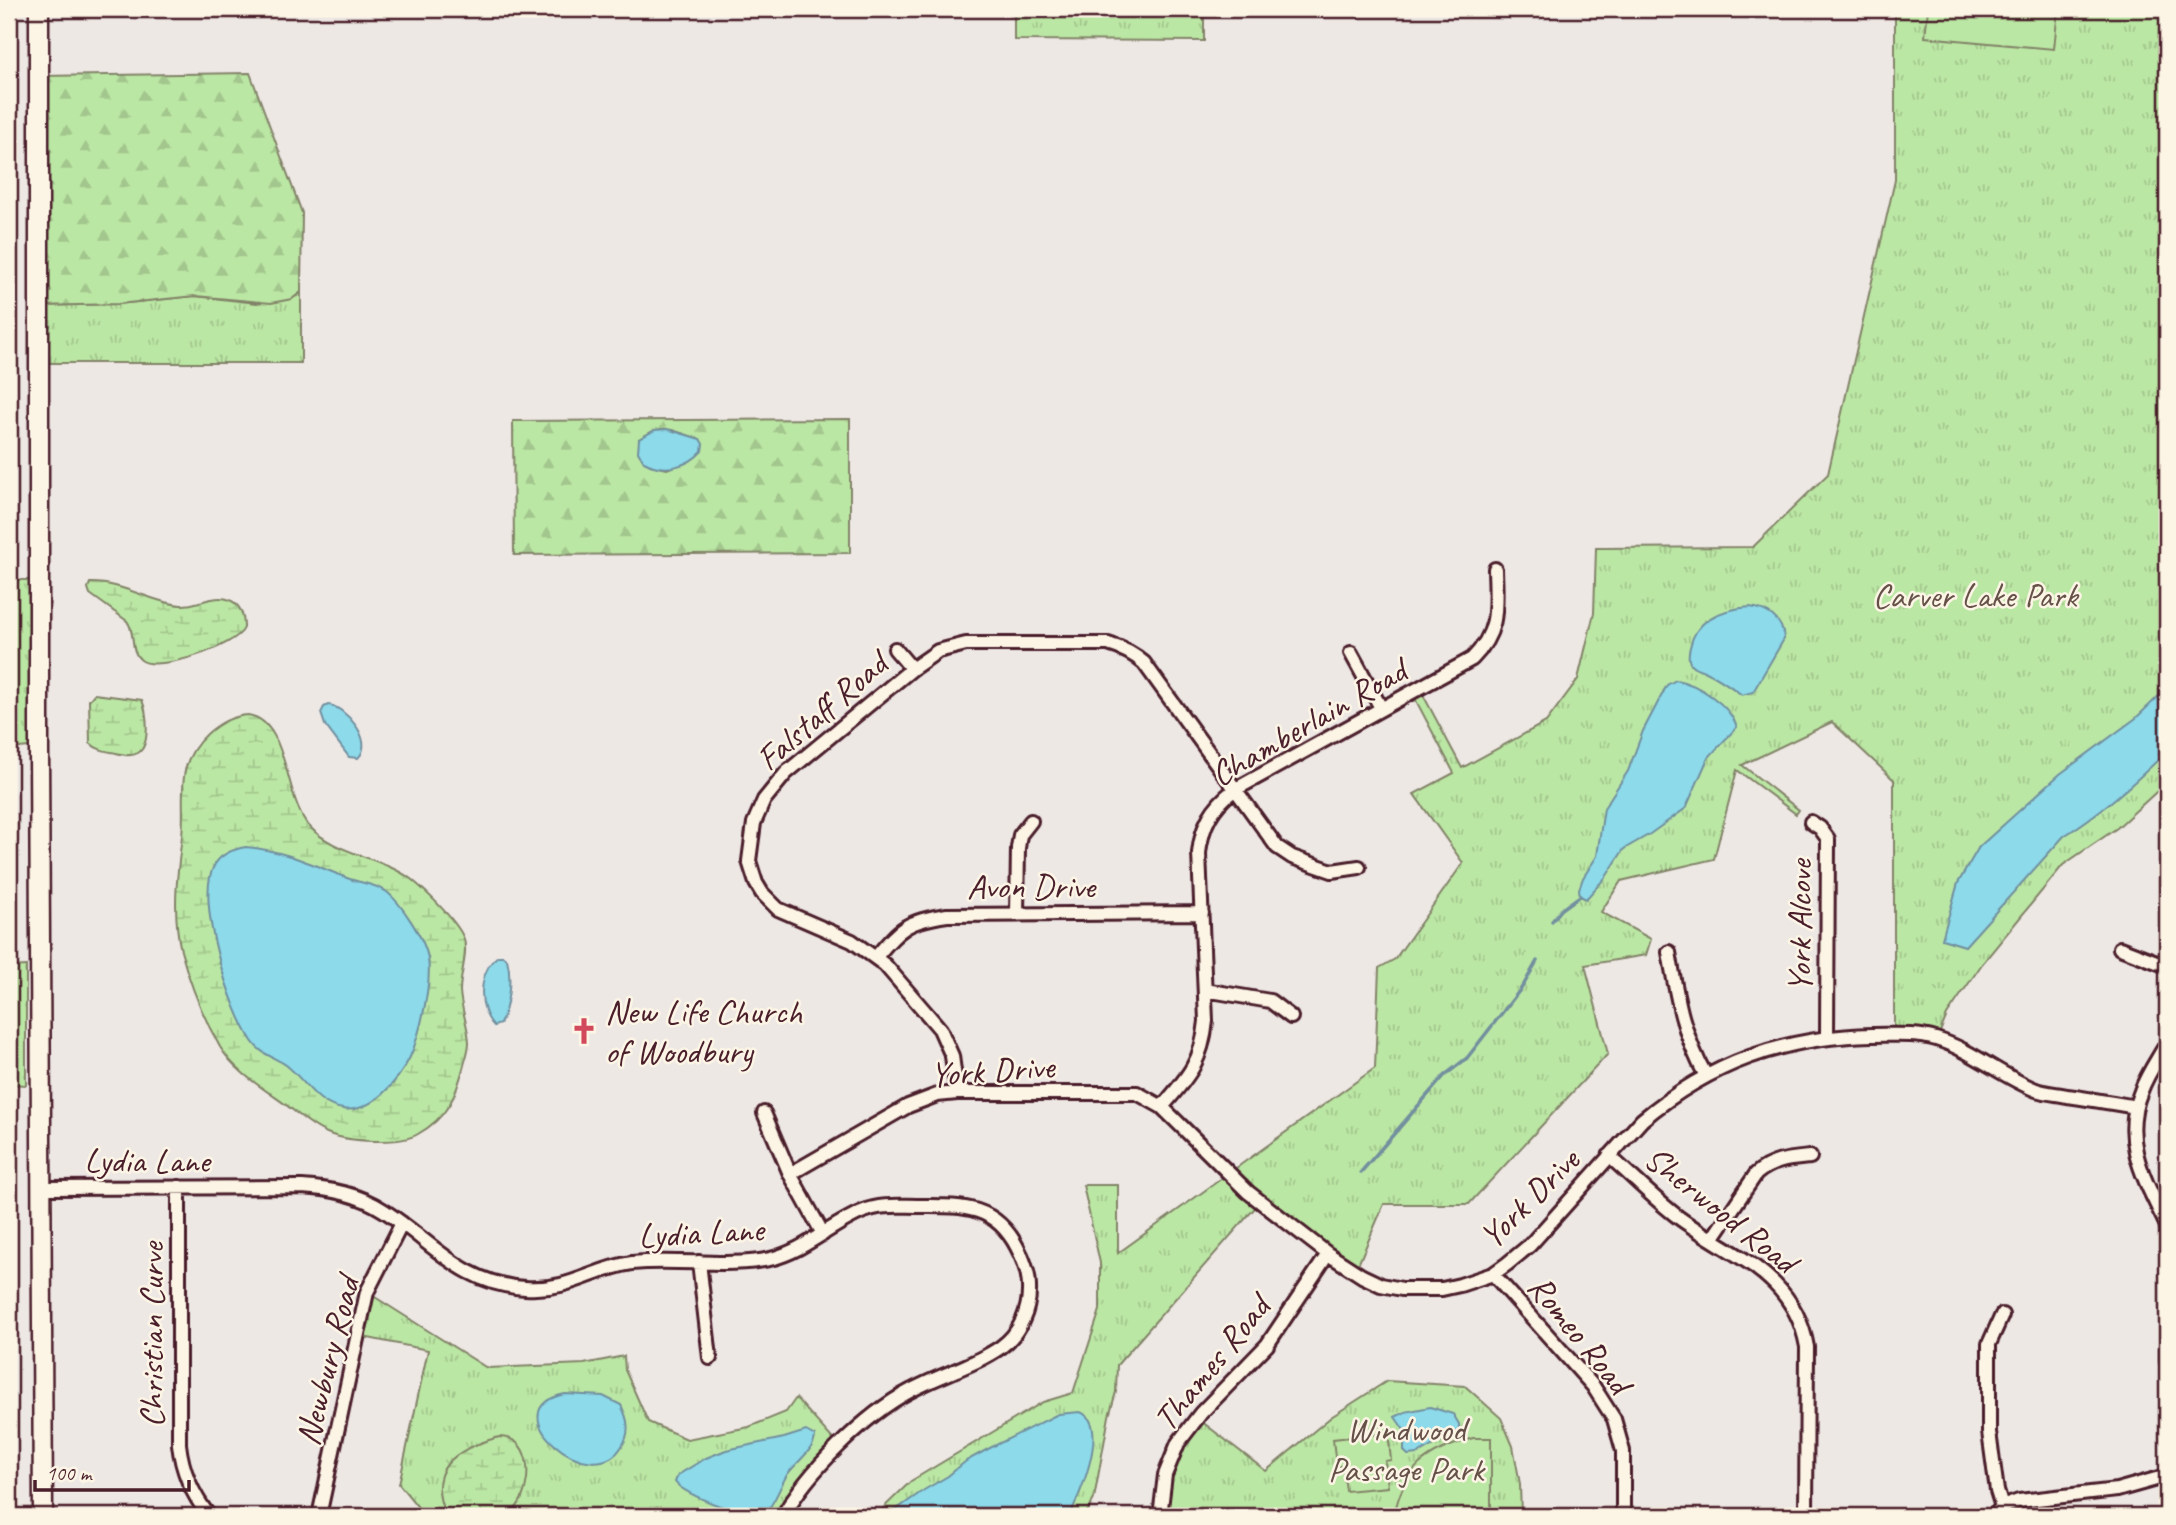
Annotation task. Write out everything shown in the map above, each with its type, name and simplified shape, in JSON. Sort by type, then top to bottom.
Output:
[{"type":"main road","points":[[39,9],[42,1512]]},
{"type":"street","name":"Chamberlain Road","points":[[1162,1107],[1191,1073],[1198,1060],[1205,1031],[1199,853],[1201,837],[1209,815],[1218,803],[1234,790],[1461,667],[1484,647],[1490,637],[1496,616],[1495,569]]},
{"type":"street","name":"Falstaff Road","points":[[957,1093],[951,1056],[940,1029],[895,975],[876,957],[852,941],[793,917],[769,901],[756,883],[749,861],[751,836],[758,811],[781,778],[912,669],[938,651],[966,644],[1108,644],[1134,654],[1144,663],[1277,847],[1292,857],[1332,871],[1359,867]]},
{"type":"street","points":[[895,649],[912,669]]},
{"type":"street","points":[[1351,653],[1381,708]]},
{"type":"street","points":[[1017,914],[1018,848],[1020,835],[1031,821]]},
{"type":"street","name":"York Alcove","points":[[1811,822],[1820,828],[1828,839],[1827,1038]]},
{"type":"street","name":"Avon Drive","points":[[876,957],[900,929],[915,921],[947,915],[1202,913]]},
{"type":"street","points":[[2120,948],[2167,966]]},
{"type":"street","points":[[1669,952],[1680,1016],[1693,1053],[1706,1076]]},
{"type":"street","points":[[1205,990],[1270,1001],[1291,1017]]},
{"type":"street","name":"York Drive","points":[[790,1174],[915,1103],[937,1096],[957,1093],[1137,1093],[1162,1107],[1248,1192],[1328,1254],[1362,1276],[1402,1289],[1442,1289],[1493,1274],[1530,1245],[1642,1120],[1661,1105],[1706,1076],[1770,1048],[1827,1038],[1895,1034],[1933,1038],[1953,1045],[2009,1078],[2039,1091],[2136,1107]]},
{"type":"street","points":[[2166,1221],[2142,1174],[2133,1138],[2136,1107],[2141,1091],[2167,1043]]},
{"type":"street","points":[[764,1113],[790,1174],[823,1234]]},
{"type":"street","name":"Sherwood Road","points":[[1609,1156],[1670,1211],[1768,1276],[1787,1298],[1804,1328],[1807,1347],[1806,1516]]},
{"type":"street","points":[[1712,1239],[1756,1174],[1780,1161],[1810,1157]]},
{"type":"street","name":"Christian Curve","points":[[179,1187],[179,1444],[189,1485],[209,1516]]},
{"type":"street","name":"Lydia Lane","points":[[42,1188],[302,1187],[334,1190],[364,1200],[402,1223],[459,1268],[491,1283],[536,1289],[563,1286],[632,1263],[770,1259],[794,1251],[857,1214],[877,1207],[954,1206],[978,1211],[997,1222],[1013,1240],[1027,1270],[1029,1302],[1018,1328],[1000,1347],[909,1391],[865,1421],[801,1489],[783,1516]]},
{"type":"street","name":"Newbury Road","points":[[320,1516],[367,1292],[402,1223]]},
{"type":"street","name":"Thames Road","points":[[1160,1516],[1165,1475],[1178,1443],[1201,1413],[1267,1345],[1328,1254]]},
{"type":"street","points":[[699,1262],[710,1358]]},
{"type":"street","name":"Romeo Road","points":[[1493,1274],[1593,1386],[1614,1419],[1623,1451],[1623,1516]]},
{"type":"street","points":[[2002,1314],[1989,1344],[1989,1433],[1998,1512],[2019,1501],[2117,1490],[2167,1476]]},
{"type":"street","points":[[2167,1348],[2167,1361]]},
{"type":"green space","points":[[1014,9],[1204,9],[1204,41],[1014,40]]},
{"type":"green space","name":"Carver Lake Park","points":[[1895,9],[2167,9],[2167,782],[2117,828],[2063,865],[1982,964],[1947,1015],[1937,1039],[1894,1034],[1894,780],[1832,722],[1742,765],[1799,810],[1796,814],[1737,770],[1714,859],[1621,881],[1601,912],[1651,939],[1646,955],[1585,965],[1608,1054],[1469,1204],[1384,1204],[1355,1272],[1260,1202],[1117,1365],[1116,1392],[1094,1499],[1085,1516],[875,1516],[911,1481],[1043,1402],[1073,1393],[1100,1310],[1100,1263],[1083,1185],[1118,1185],[1118,1253],[1375,1068],[1379,968],[1395,959],[1463,863],[1414,794],[1454,773],[1412,693],[1420,689],[1462,768],[1546,722],[1578,679],[1594,613],[1596,548],[1753,547],[1828,474],[1895,180]]},
{"type":"green space","points":[[1928,9],[2058,9],[2054,49],[1925,37]]},
{"type":"green space","points":[[250,73],[302,213],[301,292],[292,299],[271,303],[195,296],[118,304],[38,306],[39,76]]},
{"type":"green space","points":[[301,292],[301,363],[38,363],[38,306],[118,304],[195,296],[257,303],[297,296]]},
{"type":"green space","points":[[850,419],[850,553],[514,555],[513,421]],"holes":[[[655,430],[672,430],[700,439],[688,461],[667,469],[650,465],[639,439]]]},
{"type":"green space","points":[[9,580],[29,580],[29,747],[9,749]]},
{"type":"green space","points":[[90,583],[113,586],[181,605],[224,598],[234,602],[239,608],[244,628],[227,642],[196,656],[150,663],[137,656],[127,621],[90,594]]},
{"type":"green space","points":[[94,694],[142,700],[146,736],[138,753],[121,754],[99,749],[90,743],[89,700]]},
{"type":"green space","points":[[248,715],[261,720],[279,745],[295,798],[309,826],[331,843],[386,865],[411,879],[449,916],[464,939],[460,991],[469,1045],[467,1054],[458,1086],[449,1105],[437,1120],[418,1134],[399,1140],[373,1141],[336,1136],[318,1129],[244,1074],[227,1057],[208,1024],[193,988],[181,951],[176,908],[185,770],[196,746],[207,734],[226,721]]},
{"type":"green space","points":[[26,966],[26,1085],[9,1084],[9,967]]},
{"type":"green space","points":[[367,1292],[487,1368],[584,1364],[624,1356],[625,1370],[648,1422],[687,1439],[749,1427],[786,1412],[796,1398],[839,1446],[783,1516],[425,1516],[399,1484],[428,1350],[358,1336]]},
{"type":"green space","name":"Windwood Passage Park","points":[[1387,1381],[1465,1386],[1501,1418],[1513,1446],[1520,1484],[1521,1516],[1160,1516],[1164,1480],[1197,1418],[1266,1471],[1331,1417]]},
{"type":"green space","points":[[1388,1433],[1391,1460],[1385,1461],[1388,1487],[1346,1491],[1343,1466],[1336,1466],[1333,1439]]},
{"type":"green space","points":[[499,1437],[517,1443],[526,1459],[527,1479],[518,1505],[509,1516],[446,1516],[440,1499],[439,1485],[448,1463],[469,1448]]},
{"type":"green space","points":[[1473,1438],[1491,1438],[1491,1516],[1394,1516],[1404,1485],[1420,1464],[1442,1449]]},
{"type":"water","points":[[667,429],[700,439],[703,444],[702,451],[690,461],[675,467],[660,467],[644,462],[638,452],[639,439],[655,430]]},
{"type":"water","points":[[1750,607],[1773,616],[1781,626],[1784,639],[1753,692],[1742,695],[1709,673],[1693,666],[1689,661],[1689,653],[1693,637],[1705,622],[1730,610]]},
{"type":"water","points":[[1676,680],[1694,686],[1712,697],[1728,711],[1737,727],[1708,758],[1686,808],[1624,849],[1606,877],[1586,899],[1580,896],[1579,889],[1597,856],[1604,808],[1628,771],[1643,731],[1667,685]]},
{"type":"water","points":[[2167,688],[2167,751],[2118,796],[2064,836],[1965,946],[1942,939],[1958,883],[1979,847],[2060,774],[2136,718]]},
{"type":"water","points":[[328,705],[342,711],[361,734],[363,751],[358,758],[349,757],[325,725],[321,713]]},
{"type":"water","points":[[246,847],[286,855],[383,889],[393,897],[423,942],[428,959],[428,981],[414,1047],[405,1066],[391,1085],[374,1101],[364,1106],[343,1109],[318,1098],[286,1065],[259,1049],[243,1026],[217,954],[209,902],[209,880],[221,857]]},
{"type":"water","points":[[498,956],[507,959],[509,983],[503,1017],[500,1024],[494,1026],[485,1010],[482,990],[487,971]]},
{"type":"water","points":[[565,1394],[603,1396],[621,1405],[627,1420],[627,1436],[622,1446],[608,1459],[590,1461],[571,1456],[554,1445],[543,1430],[538,1416],[545,1403]]},
{"type":"water","points":[[1430,1407],[1453,1414],[1459,1424],[1459,1430],[1418,1454],[1408,1455],[1404,1451],[1404,1430],[1395,1417]]},
{"type":"water","points":[[1080,1412],[1089,1419],[1093,1430],[1093,1444],[1080,1493],[1069,1516],[887,1516],[966,1461],[988,1449],[1058,1414]]},
{"type":"water","points":[[806,1431],[815,1436],[812,1446],[787,1475],[774,1501],[765,1512],[757,1514],[732,1510],[703,1500],[675,1482],[678,1475],[706,1458],[726,1450]]},
{"type":"waterway","points":[[1552,921],[1562,909],[1580,896]]},
{"type":"waterway","points":[[1361,1172],[1444,1076],[1467,1058],[1523,986],[1537,961]]},
{"type":"place","name":"New Life Church of Woodbury","points":[[584,1031]]}]
